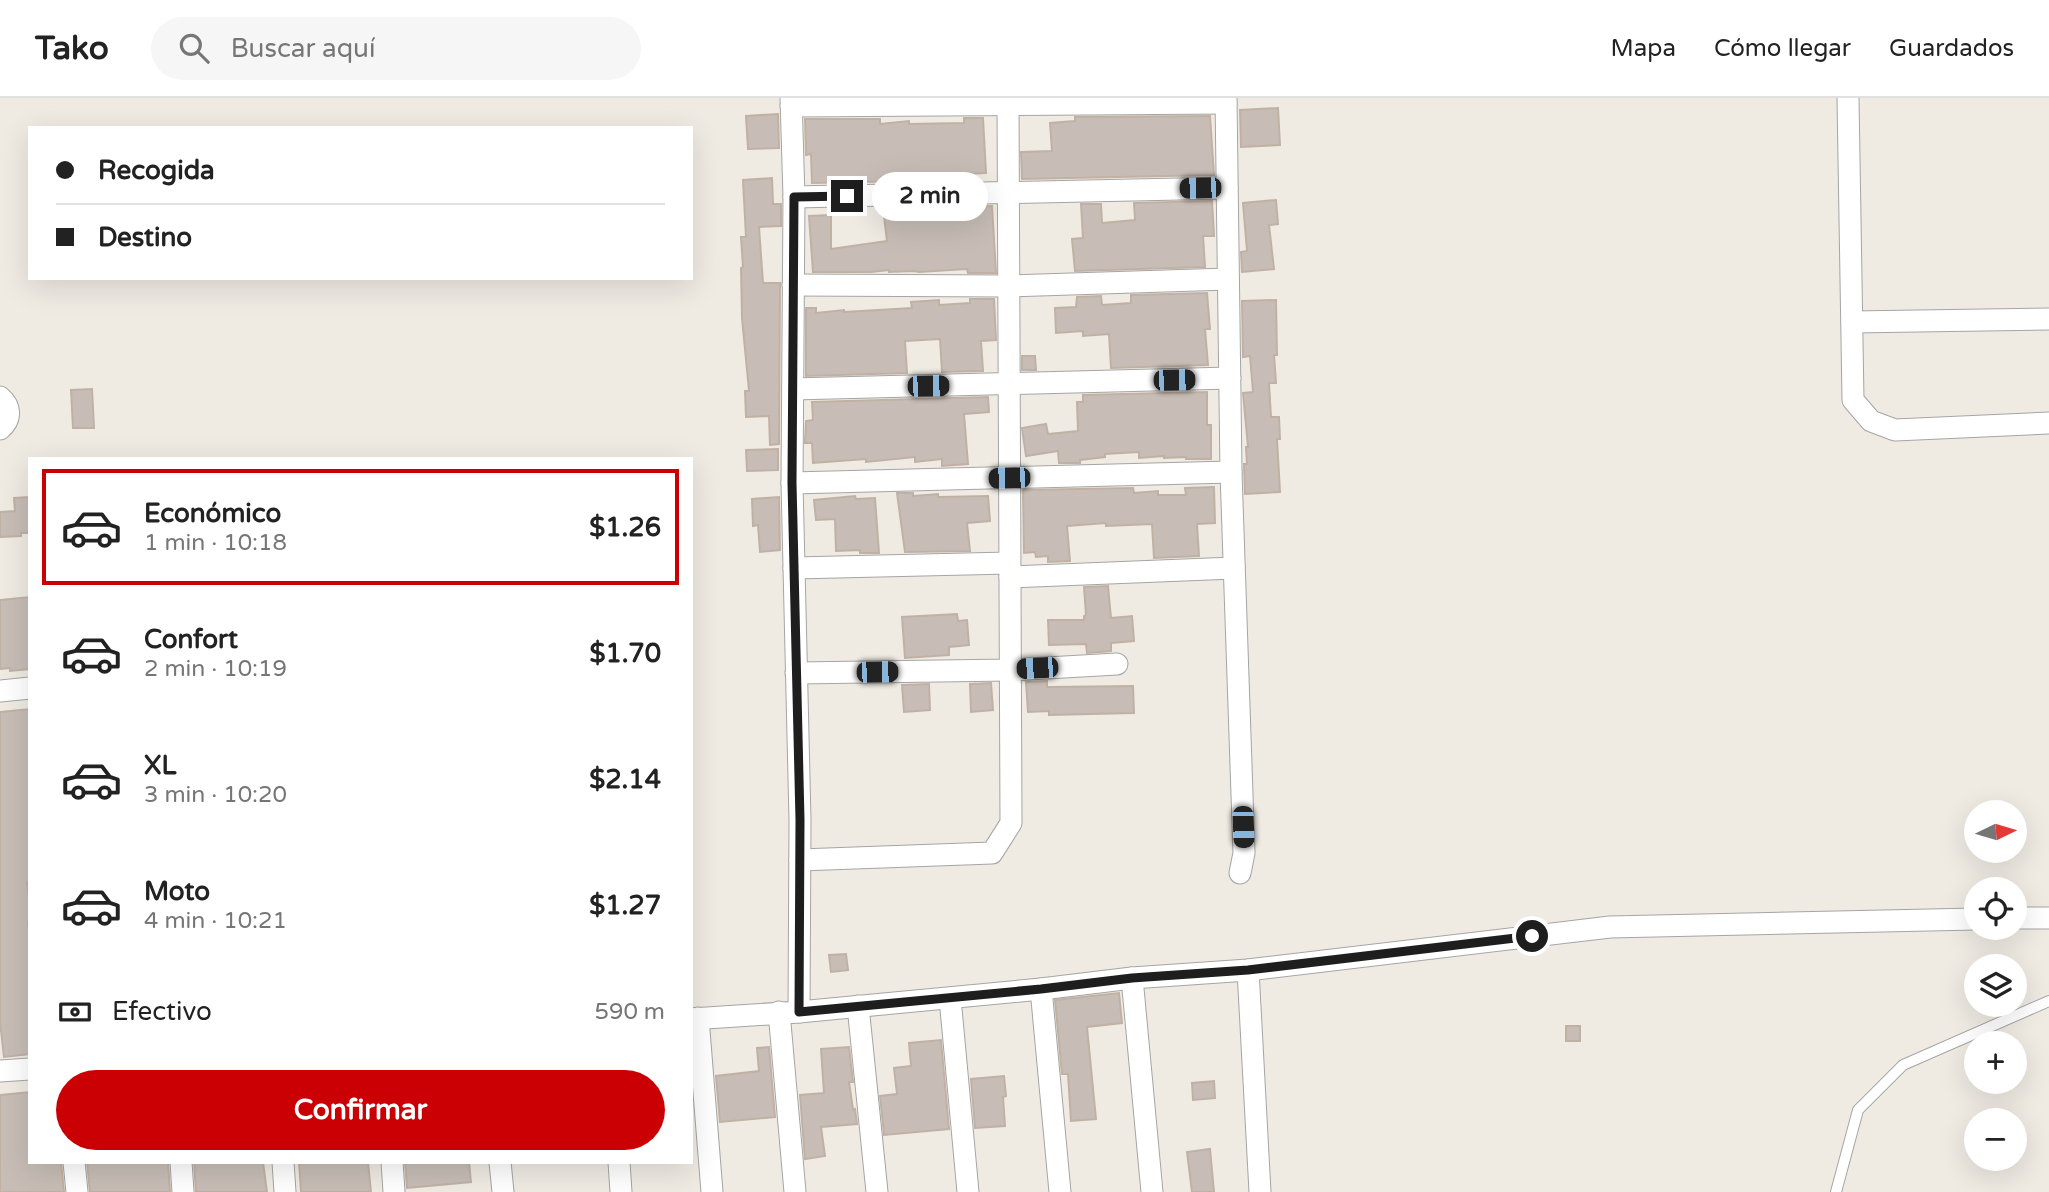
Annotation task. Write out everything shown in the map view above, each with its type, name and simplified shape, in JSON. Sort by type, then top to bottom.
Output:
[{"type":"street","points":[[1848,98],[1853,400],[1871,421],[1895,430],[2049,423]]},
{"type":"street","points":[[795,1192],[789,1012],[800,860],[792,483],[794,197],[791,102],[1226,101],[1231,472],[1244,853],[1240,873]]},
{"type":"street","points":[[800,860],[992,853],[1011,823],[1008,102]]},
{"type":"street","points":[[794,197],[1227,188]]},
{"type":"street","points":[[793,285],[1009,286],[1228,279]]},
{"type":"street","points":[[1852,322],[2049,318]]},
{"type":"street","points":[[793,389],[1230,378]]},
{"type":"street","points":[[0,397],[8,407],[9,416],[0,429]]},
{"type":"street","points":[[792,483],[1231,472]]},
{"type":"street","points":[[794,568],[1234,568]]},
{"type":"street","points":[[796,673],[1010,670],[1117,664]]},
{"type":"street","points":[[0,691],[28,688]]},
{"type":"street","points":[[2027,918],[2049,918]]},
{"type":"street","points":[[712,1192],[695,1018],[789,1012],[1132,978],[1248,970],[1610,927],[1964,919]]},
{"type":"street","points":[[1248,970],[1260,1192]]},
{"type":"street","points":[[1132,978],[1152,1192]]},
{"type":"street","points":[[1041,989],[1060,1192]]},
{"type":"street","points":[[950,998],[968,1192]]},
{"type":"street","points":[[858,1006],[877,1192]]},
{"type":"street","points":[[0,1071],[28,1069]]},
{"type":"street","points":[[74,1164],[77,1192]]},
{"type":"street","points":[[181,1164],[183,1192]]},
{"type":"street","points":[[283,1164],[285,1192]]},
{"type":"street","points":[[392,1164],[394,1192]]},
{"type":"street","points":[[500,1164],[503,1192]]},
{"type":"street","points":[[619,1164],[621,1192]]},
{"type":"lane","points":[[1836,1192],[1858,1110],[1903,1065],[2049,1001]]},
{"type":"building","points":[[1278,108],[1280,145],[1241,147],[1240,110]]},
{"type":"building","points":[[778,114],[779,148],[748,149],[746,116]]},
{"type":"building","points":[[1210,116],[1214,175],[1022,179],[1021,152],[1052,151],[1050,123],[1075,121],[1075,117]]},
{"type":"building","points":[[964,118],[983,118],[986,173],[962,174],[962,180],[812,183],[811,154],[806,155],[805,119],[880,119],[880,124],[909,121],[909,124],[964,123]]},
{"type":"building","points":[[772,178],[773,204],[781,204],[781,226],[759,227],[763,283],[780,283],[779,444],[770,445],[769,416],[746,417],[745,391],[749,391],[742,318],[741,237],[746,237],[743,180]]},
{"type":"building","points":[[1276,200],[1278,224],[1269,225],[1274,269],[1242,272],[1241,252],[1247,251],[1243,203]]},
{"type":"building","points":[[1212,201],[1214,236],[1203,236],[1205,267],[1075,271],[1072,239],[1083,238],[1081,204],[1101,204],[1102,223],[1135,220],[1134,203]]},
{"type":"building","points":[[992,206],[996,273],[968,273],[967,269],[813,272],[809,216],[831,215],[831,249],[887,241],[883,208]]},
{"type":"building","points":[[1207,293],[1210,329],[1205,329],[1208,365],[1111,368],[1109,334],[1083,336],[1083,331],[1056,333],[1055,308],[1076,307],[1077,297],[1101,296],[1102,305],[1131,303],[1131,295]]},
{"type":"building","points":[[970,299],[994,299],[996,340],[981,341],[983,371],[942,372],[940,339],[905,341],[907,373],[806,376],[806,308],[816,308],[816,313],[844,312],[912,308],[911,302],[939,300],[939,305],[970,303]]},
{"type":"building","points":[[1276,300],[1276,383],[1269,383],[1271,417],[1279,417],[1280,439],[1277,439],[1280,492],[1245,494],[1244,464],[1247,464],[1248,447],[1243,393],[1253,392],[1250,356],[1243,357],[1242,301]]},
{"type":"building","points":[[1022,356],[1035,356],[1036,370],[1022,370]]},
{"type":"building","points":[[92,389],[94,428],[73,428],[71,390]]},
{"type":"building","points":[[1207,392],[1211,459],[1164,456],[1139,458],[1139,452],[1105,454],[1105,457],[1080,460],[1080,463],[1059,463],[1058,451],[1026,456],[1022,428],[1046,424],[1048,434],[1078,431],[1077,402],[1083,402],[1083,395]]},
{"type":"building","points":[[988,397],[989,412],[964,414],[968,464],[942,466],[942,459],[915,462],[915,457],[866,462],[866,459],[813,463],[812,443],[805,443],[806,421],[813,420],[812,402]]},
{"type":"building","points":[[778,449],[778,470],[747,471],[746,450]]},
{"type":"building","points":[[1214,487],[1215,523],[1197,524],[1199,556],[1154,558],[1152,524],[1106,526],[1106,523],[1067,526],[1070,561],[1048,562],[1048,556],[1036,557],[1035,552],[1024,553],[1023,490],[1133,488],[1134,493],[1158,491],[1158,495],[1186,495],[1185,488]]},
{"type":"building","points":[[897,493],[913,493],[913,496],[938,494],[938,497],[988,496],[990,521],[967,523],[970,551],[905,552]]},
{"type":"building","points":[[855,496],[856,499],[875,498],[879,553],[860,553],[860,550],[836,551],[835,519],[816,520],[814,500]]},
{"type":"building","points":[[28,497],[28,533],[0,537],[0,512],[15,511],[14,498]]},
{"type":"building","points":[[779,497],[780,550],[760,552],[758,525],[753,526],[752,499]]},
{"type":"building","points":[[1108,586],[1111,618],[1132,616],[1134,641],[1111,643],[1111,651],[1087,653],[1086,644],[1049,645],[1048,620],[1084,620],[1084,587]]},
{"type":"building","points":[[28,597],[28,669],[0,669],[0,600]]},
{"type":"building","points":[[957,614],[958,621],[967,620],[969,645],[949,647],[949,655],[905,658],[902,617]]},
{"type":"building","points":[[1047,681],[1047,687],[1133,686],[1134,713],[1049,715],[1049,711],[1028,712],[1026,682]]},
{"type":"building","points":[[991,683],[993,710],[971,712],[970,684]]},
{"type":"building","points":[[929,684],[930,710],[904,712],[902,685]]},
{"type":"building","points":[[28,709],[28,1054],[4,1057],[0,1022],[0,712]]},
{"type":"building","points":[[846,954],[848,970],[831,972],[829,955]]},
{"type":"building","points":[[1119,993],[1122,1023],[1087,1027],[1096,1119],[1071,1121],[1068,1074],[1062,1074],[1055,1000]]},
{"type":"building","points":[[1566,1026],[1580,1026],[1580,1041],[1566,1041]]},
{"type":"building","points":[[941,1040],[949,1129],[884,1135],[880,1096],[897,1094],[894,1068],[911,1066],[909,1043]]},
{"type":"building","points":[[769,1047],[775,1117],[720,1122],[716,1076],[759,1071],[757,1048]]},
{"type":"building","points":[[849,1047],[853,1082],[849,1082],[857,1124],[821,1127],[825,1156],[805,1159],[800,1095],[824,1093],[821,1049]]},
{"type":"building","points":[[1004,1076],[1005,1126],[975,1128],[971,1079]]},
{"type":"building","points":[[1214,1081],[1215,1098],[1193,1100],[1192,1083]]},
{"type":"building","points":[[28,1092],[28,1164],[61,1164],[64,1192],[0,1192],[0,1095]]},
{"type":"building","points":[[1210,1149],[1214,1192],[1192,1192],[1187,1152]]},
{"type":"building","points":[[87,1164],[168,1164],[170,1192],[90,1192]]},
{"type":"building","points":[[194,1164],[263,1164],[267,1192],[196,1192]]},
{"type":"building","points":[[299,1164],[368,1164],[371,1192],[301,1192]]},
{"type":"building","points":[[405,1164],[469,1164],[471,1182],[407,1188]]},
{"type":"route","points":[[847,196],[794,197],[792,483],[800,820],[799,1012],[1132,978],[1248,970],[1532,936]]}]
